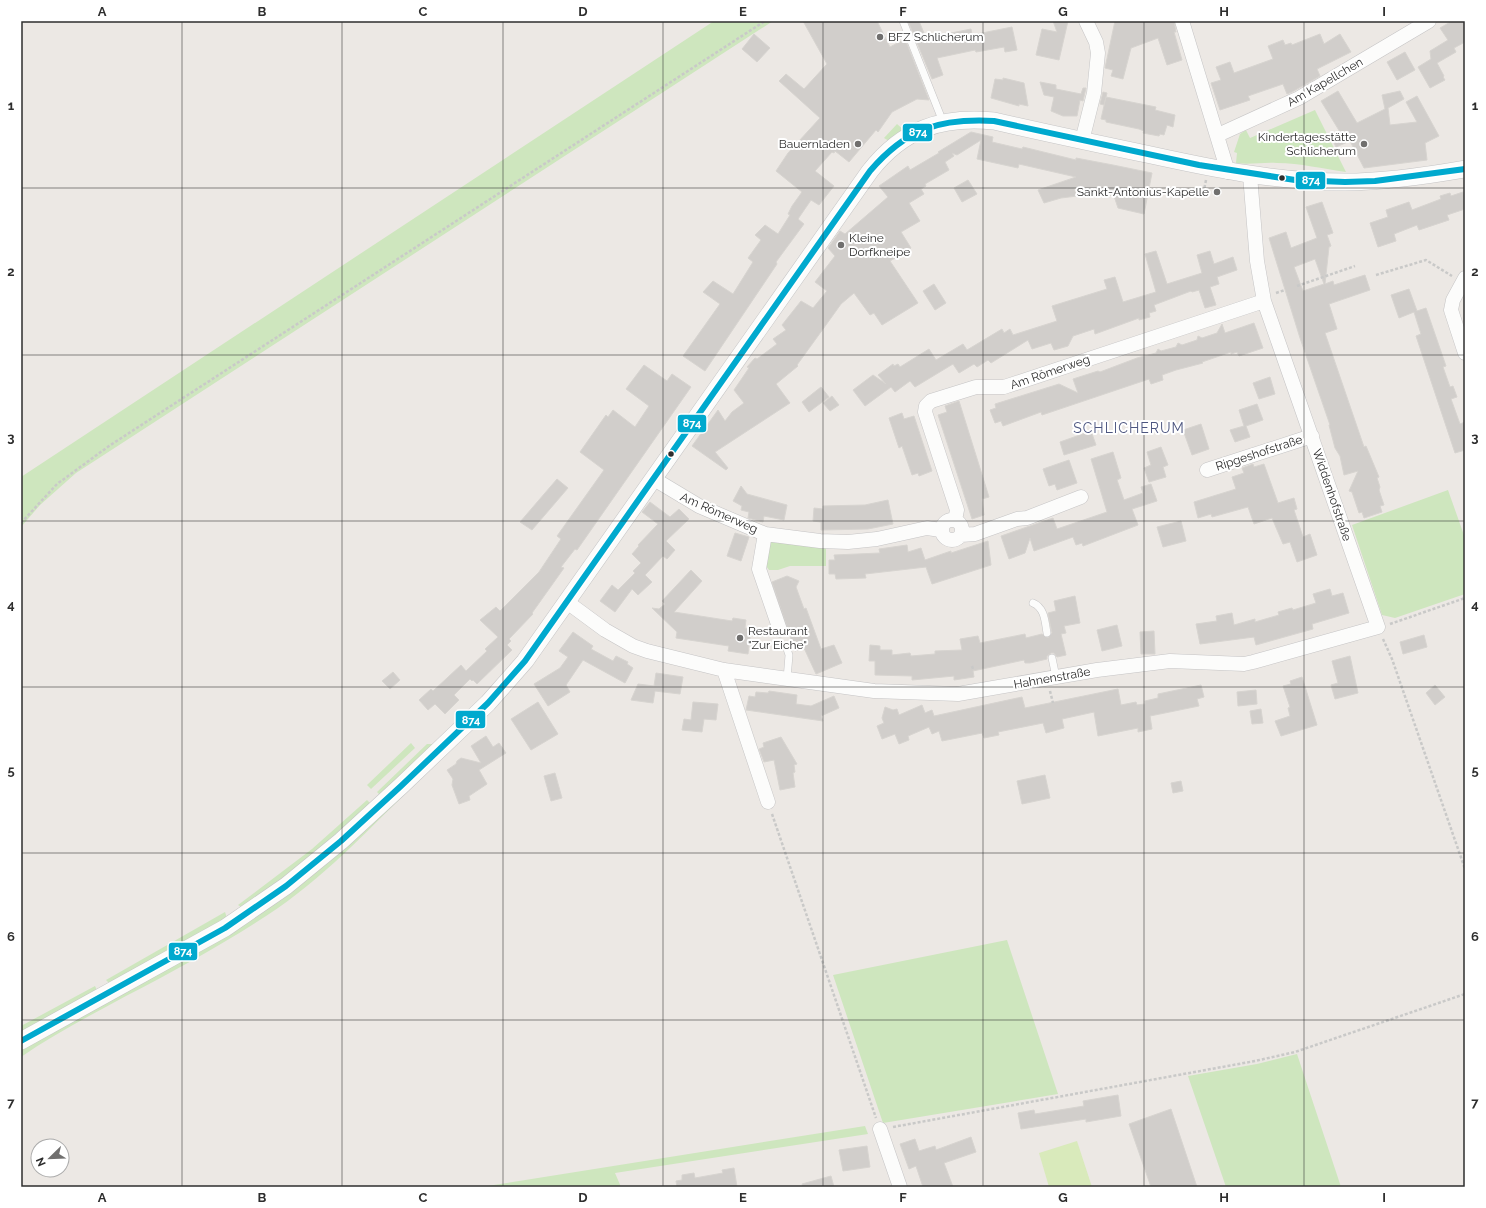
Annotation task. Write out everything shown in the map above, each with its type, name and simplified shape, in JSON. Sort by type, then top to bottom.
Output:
[{"type":"street","points":[[1082,141],[1094,93],[1098,52],[1096,42],[1086,21]]},
{"type":"street","points":[[1182,21],[1218,135],[1228,172]]},
{"type":"street","name":"Am Kapellchen","points":[[1218,135],[1298,98],[1429,21]]},
{"type":"street","points":[[21,1041],[205,940],[250,911],[323,856],[401,786],[502,688],[526,661],[875,164],[902,139],[944,122],[966,120],[994,121],[1228,172],[1291,180],[1346,182],[1408,178],[1465,169]]},
{"type":"street","name":"Widdenhofstraße","points":[[1250,175],[1257,262],[1264,301],[1378,627]]},
{"type":"street","points":[[1464,281],[1453,300],[1451,310],[1465,353]]},
{"type":"street","name":"Am Römerweg","points":[[961,535],[962,526],[956,520],[957,510],[925,412],[926,406],[931,401],[976,387],[1004,387],[1264,301]]},
{"type":"street","name":"Ripgeshofstraße","points":[[1207,470],[1312,436]]},
{"type":"street","name":"Am Römerweg","points":[[654,479],[699,506],[765,534],[820,541],[848,542],[877,539],[927,528],[941,530]]},
{"type":"street","points":[[956,520],[952,519],[945,522],[941,530],[944,536],[949,540],[956,540],[961,535],[975,534],[1017,519],[1028,518],[1081,497]]},
{"type":"street","name":"Am Römerweg","points":[[765,534],[759,569],[780,630]]},
{"type":"street","name":"Hahnenstraße","points":[[567,602],[605,630],[633,646],[647,651],[724,670],[874,691],[958,694],[1056,677],[1170,661],[1244,664],[1378,627]]},
{"type":"street","points":[[724,670],[768,802]]},
{"type":"street","points":[[880,1129],[900,1187]]},
{"type":"lane","points":[[903,21],[944,122]]},
{"type":"lane","points":[[1033,603],[1039,605],[1042,610],[1047,633]]},
{"type":"lane","points":[[786,646],[789,655],[787,679]]},
{"type":"lane","points":[[1052,658],[1056,677]]},
{"type":"path","points":[[21,523],[57,484],[109,446],[765,21]]},
{"type":"path","points":[[1206,180],[1204,190],[1208,190]]},
{"type":"path","points":[[1376,276],[1426,260],[1464,281]]},
{"type":"path","points":[[1297,286],[1355,266]]},
{"type":"path","points":[[1465,598],[1378,627],[1392,659],[1465,869]]},
{"type":"path","points":[[768,802],[880,1129],[1255,1061],[1295,1052],[1465,994]]},
{"type":"green space","points":[[714,21],[773,21],[76,473],[40,505],[21,527],[21,477]]},
{"type":"green space","points":[[1315,110],[1346,172],[1286,163],[1236,163],[1237,153],[1234,152],[1240,134],[1246,130],[1250,138]]},
{"type":"green space","points":[[897,124],[905,131],[889,141],[884,138]]},
{"type":"green space","points":[[1448,490],[1465,538],[1465,594],[1395,618],[1382,615],[1352,525]]},
{"type":"green space","points":[[767,540],[826,547],[826,566],[790,566],[778,570],[769,570],[764,563]]},
{"type":"green space","points":[[411,743],[415,748],[371,789],[367,785]]},
{"type":"green space","points":[[427,744],[432,744],[434,747],[380,795],[377,792]]},
{"type":"green space","points":[[422,777],[335,862],[298,894],[278,908],[241,932],[165,976],[46,1040],[21,1057],[21,1049],[143,981]]},
{"type":"green space","points":[[367,800],[371,804],[293,872],[241,907],[238,905],[312,849]]},
{"type":"green space","points":[[225,912],[227,918],[109,983],[106,980]]},
{"type":"green space","points":[[1007,940],[1058,1094],[883,1123],[833,975]]},
{"type":"green space","points":[[95,986],[97,990],[21,1034],[21,1026]]},
{"type":"green space","points":[[1297,1054],[1341,1187],[1226,1187],[1188,1076],[1257,1064]]},
{"type":"green space","points":[[865,1126],[868,1134],[615,1173],[621,1187],[481,1187]]},
{"type":"green space","points":[[1077,1141],[1092,1187],[1049,1187],[1039,1153]]},
{"type":"building","points":[[803,21],[877,21],[890,47],[905,39],[929,100],[917,99],[892,112],[878,132],[876,130],[849,162],[835,151],[834,153],[832,152],[815,171],[834,186],[819,205],[811,200],[798,219],[804,224],[776,262],[777,264],[705,371],[683,356],[720,304],[703,292],[713,281],[733,294],[753,262],[748,258],[761,240],[755,235],[765,225],[778,234],[790,215],[788,214],[792,206],[802,192],[776,171],[788,153],[820,118],[779,81],[786,74],[804,89],[827,64]]},
{"type":"building","points":[[908,21],[919,21],[926,38],[971,29],[972,35],[1012,27],[1017,50],[1005,52],[1004,47],[976,52],[975,50],[937,58],[943,75],[932,79]]},
{"type":"building","points":[[1053,21],[1068,21],[1059,60],[1036,55],[1042,29],[1057,32]]},
{"type":"building","points":[[1115,21],[1174,21],[1176,32],[1174,32],[1182,60],[1167,65],[1158,38],[1131,48],[1123,79],[1111,76],[1113,70],[1105,68]]},
{"type":"building","points":[[1452,21],[1465,21],[1465,42],[1454,48],[1456,52],[1437,63],[1445,80],[1430,88],[1418,67],[1431,59],[1430,51],[1448,40],[1440,28]]},
{"type":"building","points":[[754,34],[770,48],[757,62],[742,49]]},
{"type":"building","points":[[1320,34],[1324,44],[1340,34],[1351,52],[1317,69],[1320,76],[1292,92],[1287,94],[1283,84],[1248,96],[1250,100],[1220,110],[1211,83],[1221,80],[1216,67],[1230,62],[1234,73],[1273,59],[1268,46],[1283,40],[1285,45],[1291,43],[1292,45]]},
{"type":"building","points":[[1405,52],[1415,70],[1397,80],[1387,62]]},
{"type":"building","points":[[1003,78],[1024,83],[1028,106],[1019,104],[1019,106],[991,98],[995,79],[1003,80]]},
{"type":"building","points":[[1040,82],[1056,85],[1056,89],[1081,94],[1083,88],[1086,88],[1083,101],[1080,100],[1077,116],[1063,116],[1051,111],[1054,97],[1044,95]]},
{"type":"building","points":[[1338,91],[1357,123],[1385,109],[1382,95],[1400,91],[1404,99],[1388,108],[1390,125],[1417,122],[1406,102],[1417,96],[1439,136],[1425,143],[1427,160],[1364,168],[1350,141],[1336,147],[1331,137],[1340,132],[1321,101]]},
{"type":"building","points":[[1103,92],[1107,93],[1104,105],[1100,104]]},
{"type":"building","points":[[1106,97],[1156,107],[1155,110],[1175,115],[1173,127],[1167,125],[1164,135],[1160,134],[1159,136],[1143,133],[1144,131],[1139,129],[1106,122],[1106,120],[1101,119]]},
{"type":"building","points":[[971,132],[993,137],[992,142],[1022,149],[1023,147],[1076,160],[1076,158],[1152,173],[1144,214],[1118,208],[1114,196],[1074,188],[1077,196],[1061,198],[1044,203],[1038,190],[1076,177],[1019,164],[1018,168],[977,159],[981,140],[957,155],[952,153],[954,156],[945,162],[949,170],[925,184],[926,186],[921,189],[924,194],[909,203],[920,221],[901,232],[911,248],[890,261],[918,303],[882,325],[874,313],[870,315],[854,293],[841,304],[797,365],[798,366],[776,384],[790,403],[715,452],[728,468],[726,470],[692,446],[718,410],[725,421],[732,412],[744,403],[734,390],[749,368],[747,367],[755,358],[757,359],[777,344],[773,339],[786,330],[782,325],[801,301],[813,308],[827,291],[815,282],[835,256],[828,248],[840,231],[845,234],[888,197],[879,186],[908,166],[910,170]]},
{"type":"building","points":[[968,180],[977,194],[962,202],[954,188]]},
{"type":"building","points":[[1463,192],[1465,209],[1447,215],[1449,220],[1419,230],[1417,225],[1394,234],[1396,241],[1378,247],[1370,223],[1388,217],[1386,210],[1409,202],[1412,210],[1441,199],[1440,196],[1450,193],[1451,196]]},
{"type":"building","points":[[1322,202],[1333,233],[1327,235],[1331,246],[1329,247],[1325,284],[1333,281],[1334,285],[1365,275],[1370,290],[1329,304],[1337,329],[1325,333],[1364,447],[1366,446],[1379,477],[1377,478],[1380,487],[1379,490],[1384,505],[1380,506],[1382,512],[1364,518],[1362,512],[1359,513],[1352,492],[1349,491],[1358,471],[1344,475],[1340,456],[1335,448],[1330,425],[1300,338],[1269,238],[1286,232],[1291,248],[1317,238],[1306,207]],"holes":[[[1315,259],[1324,284],[1303,291],[1294,267]]]},
{"type":"building","points":[[1156,251],[1167,284],[1202,273],[1197,255],[1210,251],[1214,264],[1233,257],[1237,270],[1217,277],[1219,284],[1210,287],[1216,305],[1205,308],[1199,290],[1191,291],[1154,305],[1156,311],[1149,313],[1150,317],[1139,320],[1139,318],[1095,334],[1094,329],[1073,336],[1068,346],[1054,350],[1051,343],[1032,349],[1028,340],[991,363],[988,360],[977,367],[974,364],[959,373],[953,364],[915,387],[910,381],[895,392],[891,387],[865,406],[853,390],[873,375],[886,384],[878,375],[893,364],[894,366],[898,364],[900,367],[929,349],[936,360],[963,344],[967,350],[1002,329],[1004,333],[1010,329],[1013,335],[1057,321],[1052,306],[1107,289],[1104,280],[1115,277],[1123,302],[1156,292],[1145,254]]},
{"type":"building","points":[[934,284],[946,303],[935,310],[923,291]]},
{"type":"building","points":[[1409,289],[1417,311],[1426,308],[1446,366],[1443,367],[1450,387],[1453,386],[1457,397],[1451,399],[1460,424],[1465,422],[1465,450],[1455,453],[1416,336],[1421,334],[1414,312],[1399,318],[1391,295]]},
{"type":"building","points":[[1254,323],[1263,348],[1239,356],[1237,352],[1231,354],[1231,352],[1202,362],[1203,363],[1162,375],[1163,380],[1151,384],[1149,379],[1042,415],[1041,412],[1003,426],[1001,421],[995,423],[990,410],[996,408],[995,404],[1059,384],[1078,393],[1073,379],[1098,371],[1100,372],[1137,358],[1156,353],[1158,349],[1161,351],[1176,347],[1178,343],[1182,345],[1197,340],[1198,336],[1202,338],[1217,333],[1222,324],[1225,333]]},
{"type":"building","points":[[644,365],[667,381],[672,374],[691,387],[577,550],[575,549],[561,567],[564,568],[532,613],[533,614],[509,639],[511,641],[507,645],[512,650],[477,684],[470,679],[454,695],[459,700],[445,714],[435,704],[428,710],[419,700],[431,689],[433,691],[461,665],[466,671],[487,651],[485,649],[498,637],[480,620],[496,607],[500,611],[539,572],[561,539],[557,536],[604,470],[580,452],[606,415],[608,417],[613,410],[635,427],[649,406],[626,389]]},
{"type":"building","points":[[1270,377],[1275,394],[1259,399],[1253,383]]},
{"type":"building","points":[[821,387],[829,397],[809,412],[802,402]]},
{"type":"building","points":[[832,396],[839,405],[830,411],[823,403]]},
{"type":"building","points":[[959,401],[989,497],[982,499],[984,515],[972,519],[938,415],[947,412],[945,406]]},
{"type":"building","points":[[1257,404],[1263,420],[1246,426],[1250,437],[1235,442],[1230,430],[1244,426],[1239,410]]},
{"type":"building","points":[[902,413],[904,419],[914,416],[932,471],[919,476],[918,473],[912,475],[902,446],[899,448],[889,418]]},
{"type":"building","points":[[1201,424],[1209,449],[1192,455],[1183,430]]},
{"type":"building","points":[[1091,431],[1096,445],[1064,455],[1060,442]]},
{"type":"building","points":[[1161,447],[1168,465],[1163,467],[1166,477],[1149,482],[1144,468],[1151,465],[1147,452]]},
{"type":"building","points":[[1113,452],[1121,478],[1117,480],[1124,500],[1143,493],[1141,487],[1151,484],[1157,501],[1132,509],[1138,525],[1083,546],[1082,543],[1076,545],[1073,537],[1034,551],[1030,538],[1025,553],[1009,559],[1001,536],[1053,518],[1057,529],[1107,512],[1091,459]]},
{"type":"building","points":[[1069,460],[1077,483],[1057,490],[1055,484],[1049,486],[1043,469]]},
{"type":"building","points":[[1253,464],[1254,467],[1264,464],[1278,503],[1294,498],[1297,509],[1294,510],[1303,537],[1310,534],[1317,555],[1297,562],[1290,542],[1283,544],[1272,518],[1254,524],[1248,507],[1212,517],[1211,514],[1198,518],[1194,502],[1236,489],[1232,477],[1244,473],[1242,468]]},
{"type":"building","points":[[557,479],[568,488],[532,530],[520,522]]},
{"type":"building","points":[[741,486],[747,494],[787,505],[784,520],[764,516],[763,522],[748,518],[749,512],[741,510],[742,506],[733,501]]},
{"type":"building","points":[[888,500],[893,524],[868,529],[821,530],[821,522],[813,521],[814,508],[823,509],[823,506],[865,505]]},
{"type":"building","points":[[650,502],[670,517],[679,509],[689,519],[666,541],[675,550],[667,559],[663,556],[645,575],[652,582],[638,595],[632,589],[615,612],[600,601],[612,585],[618,590],[635,573],[633,571],[641,563],[632,554],[639,546],[638,545],[658,524],[642,512]]},
{"type":"building","points":[[1181,521],[1186,541],[1163,547],[1157,527]]},
{"type":"building","points":[[735,533],[749,537],[741,561],[727,556]]},
{"type":"building","points":[[988,541],[991,565],[932,584],[926,567],[865,574],[866,578],[836,579],[835,574],[829,574],[829,560],[835,560],[834,555],[880,553],[879,549],[907,545],[908,552],[921,548],[925,560]]},
{"type":"building","points":[[691,570],[702,581],[674,612],[732,621],[733,618],[746,620],[745,628],[751,629],[748,654],[728,651],[729,646],[676,638],[677,632],[652,608],[659,609],[665,604],[662,601]]},
{"type":"building","points":[[787,576],[799,581],[796,587],[804,609],[806,608],[821,649],[834,645],[842,663],[816,674],[804,648],[795,651],[772,582]]},
{"type":"building","points":[[1330,589],[1332,596],[1343,593],[1349,613],[1312,624],[1313,629],[1256,645],[1254,637],[1200,644],[1196,624],[1217,621],[1216,616],[1232,613],[1234,625],[1255,619],[1255,622],[1279,615],[1278,612],[1292,608],[1293,610],[1316,603],[1313,594]]},
{"type":"building","points":[[1075,596],[1080,623],[1064,626],[1066,633],[1061,634],[1066,655],[1057,657],[1054,653],[1051,653],[1047,656],[1047,659],[1030,663],[1025,663],[1024,660],[973,671],[974,677],[954,680],[954,676],[912,680],[912,676],[875,675],[875,661],[869,661],[870,645],[880,646],[880,650],[892,650],[892,655],[910,653],[911,656],[935,654],[935,651],[962,650],[960,639],[978,636],[980,643],[1025,634],[1026,638],[1042,634],[1048,638],[1052,633],[1048,613],[1056,611],[1054,601]]},
{"type":"building","points":[[1117,625],[1122,646],[1102,651],[1097,630]]},
{"type":"building","points":[[1154,631],[1155,654],[1141,654],[1140,632]]},
{"type":"building","points":[[573,632],[593,646],[591,649],[613,661],[616,656],[628,662],[627,664],[633,668],[625,683],[583,660],[566,685],[570,692],[548,706],[534,684],[560,668],[568,657],[559,651]]},
{"type":"building","points":[[1424,635],[1427,647],[1403,654],[1400,642]]},
{"type":"building","points":[[1350,656],[1358,693],[1335,699],[1331,685],[1338,683],[1332,661]]},
{"type":"building","points":[[393,672],[400,680],[390,689],[382,681]]},
{"type":"building","points":[[656,673],[683,677],[680,694],[655,691],[653,703],[631,700],[638,684],[654,686]]},
{"type":"building","points":[[1302,677],[1317,725],[1281,736],[1275,721],[1290,716],[1288,708],[1290,707],[1283,686],[1291,684],[1290,681]]},
{"type":"building","points":[[1201,685],[1204,697],[1197,699],[1199,706],[1150,716],[1152,729],[1138,732],[1138,728],[1098,736],[1094,712],[1062,719],[1064,728],[1046,733],[1043,723],[998,732],[999,735],[984,738],[982,733],[942,741],[939,731],[932,734],[929,727],[908,736],[909,740],[899,744],[895,734],[882,739],[877,726],[884,723],[882,718],[885,707],[893,710],[897,709],[899,715],[922,705],[925,713],[932,710],[934,716],[1022,697],[1025,708],[1118,689],[1121,705],[1136,702],[1137,705],[1145,704],[1145,701],[1158,698],[1158,694]]},
{"type":"building","points":[[1435,685],[1445,697],[1435,705],[1426,693]]},
{"type":"building","points":[[1256,690],[1257,704],[1238,706],[1237,692]]},
{"type":"building","points":[[769,691],[797,695],[796,704],[811,706],[834,696],[839,708],[821,716],[823,721],[746,710],[749,696],[755,697],[756,692],[768,693]]},
{"type":"building","points":[[538,702],[558,734],[531,750],[511,719]]},
{"type":"building","points":[[693,702],[718,704],[716,720],[704,719],[702,732],[682,730],[684,719],[691,720]]},
{"type":"building","points":[[1261,709],[1263,723],[1252,724],[1250,711]]},
{"type":"building","points":[[486,736],[493,747],[499,743],[506,753],[479,770],[487,784],[469,796],[470,800],[459,804],[452,785],[453,779],[447,770],[456,764],[461,758],[481,763],[471,746]]},
{"type":"building","points":[[781,737],[797,764],[794,765],[795,772],[793,773],[795,787],[780,790],[774,760],[764,762],[759,749],[764,747],[763,743]]},
{"type":"building","points":[[555,773],[562,798],[551,801],[544,776]]},
{"type":"building","points":[[1045,775],[1050,798],[1022,804],[1017,781]]},
{"type":"building","points":[[1181,781],[1183,791],[1173,793],[1171,783]]},
{"type":"building","points":[[1118,1095],[1121,1116],[1086,1122],[1086,1119],[1021,1129],[1018,1113],[1034,1110],[1035,1114],[1084,1106],[1083,1101]]},
{"type":"building","points":[[1171,1109],[1197,1187],[1151,1187],[1129,1124]]},
{"type":"building","points":[[971,1137],[976,1152],[944,1163],[953,1187],[923,1187],[916,1166],[909,1169],[900,1144],[915,1139],[919,1151],[935,1146],[936,1150]]},
{"type":"building","points":[[867,1146],[870,1167],[843,1171],[839,1150]]},
{"type":"building","points":[[734,1168],[737,1187],[677,1187],[676,1181],[682,1180],[682,1175],[694,1173],[695,1178],[723,1173],[722,1170]]},
{"type":"building","points":[[831,1176],[834,1187],[803,1187],[802,1184]]},
{"type":"transit line","name":"874","points":[[21,1041],[225,928],[286,886],[341,841],[488,703],[525,661],[870,171],[897,145],[911,136],[940,124],[994,121],[1199,165],[1295,180],[1345,182],[1375,181],[1465,169]]},
{"type":"place","name":"BFZ Schlicherum","points":[[880,37]]},
{"type":"place","name":"Bauernladen","points":[[858,144]]},
{"type":"place","name":"Kindertagesstätte Schlicherum","points":[[1364,144]]},
{"type":"place","name":"Sankt-Antonius-Kapelle","points":[[1217,192]]},
{"type":"place","name":"Kleine Dorfkneipe","points":[[841,245]]},
{"type":"place","name":"Restaurant \"Zur Eiche\"","points":[[740,638]]},
{"type":"district","name":"SCHLICHERUM","points":[[1129,428]]}]
